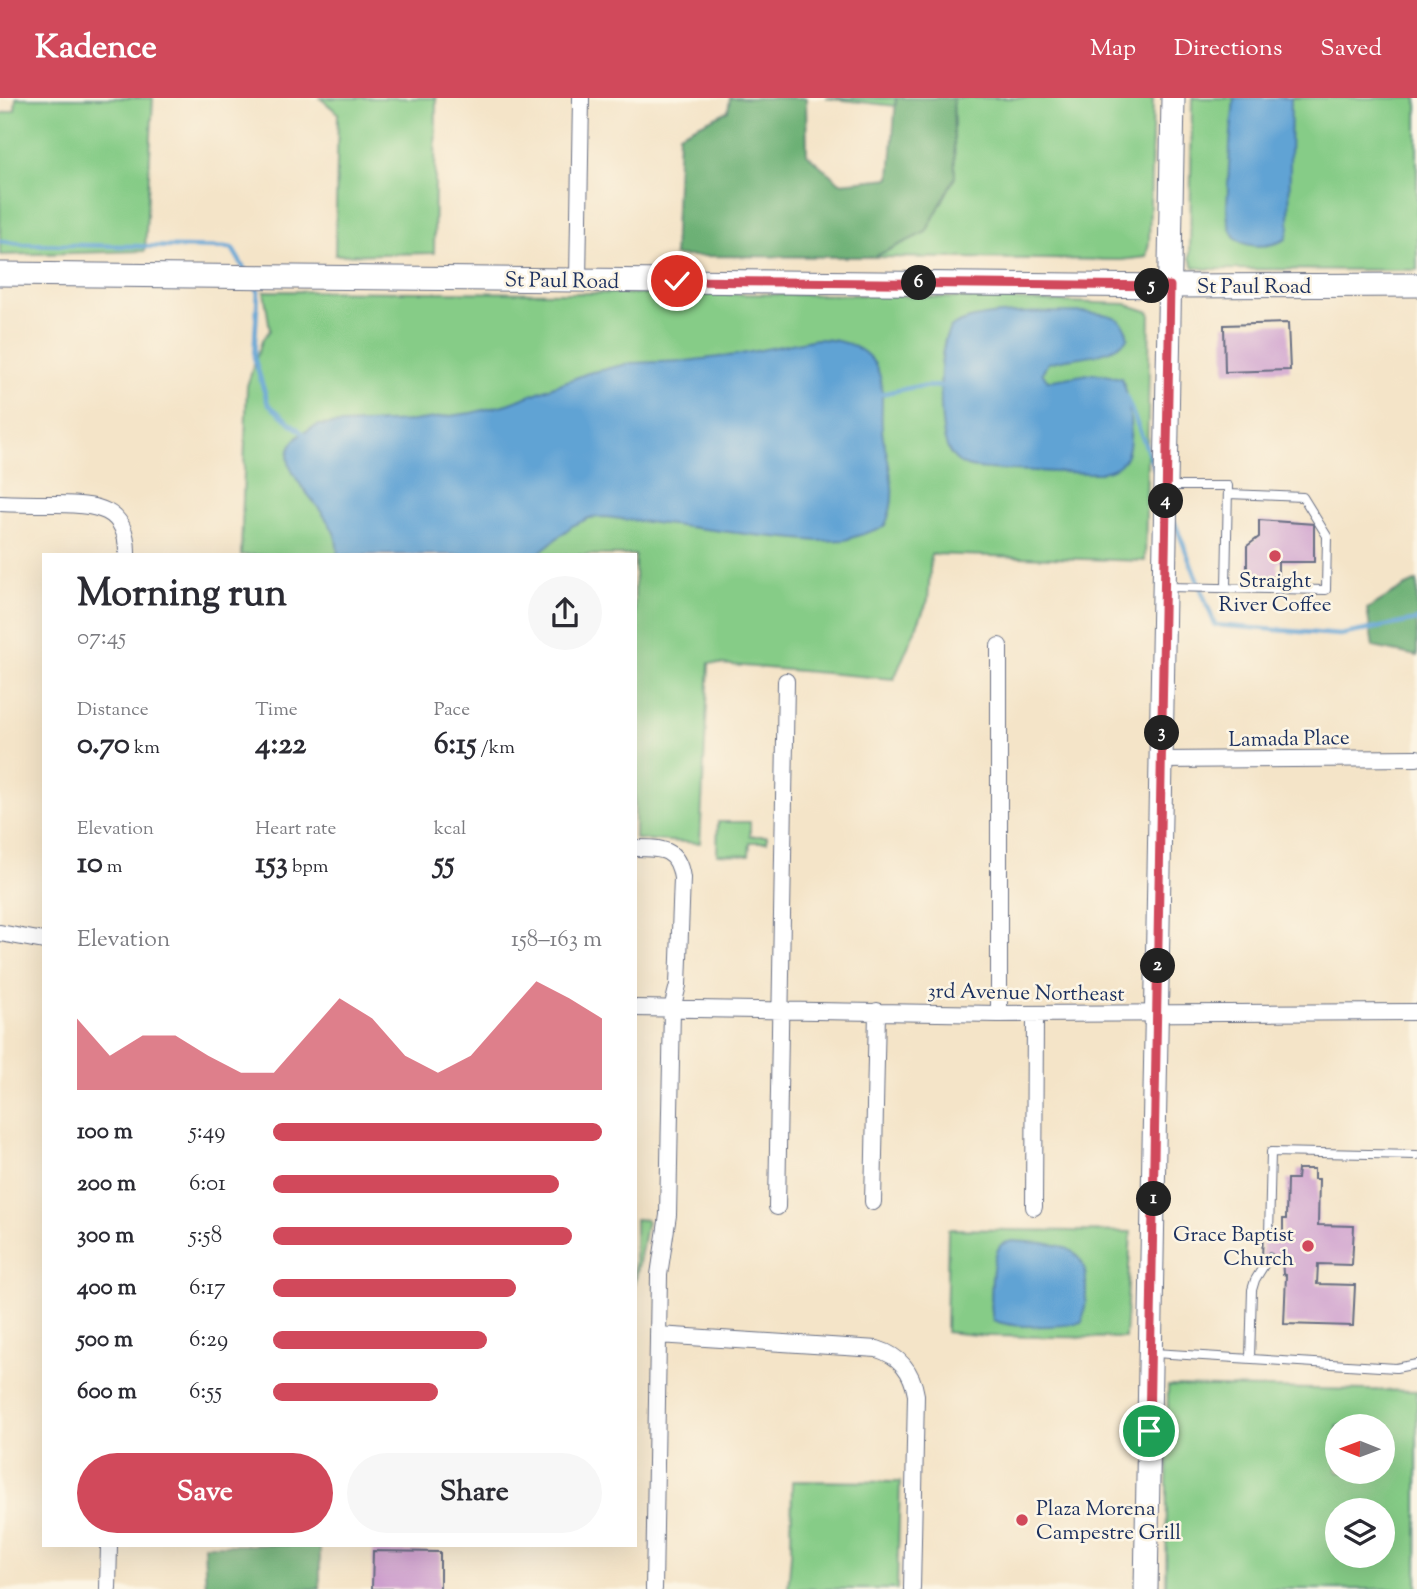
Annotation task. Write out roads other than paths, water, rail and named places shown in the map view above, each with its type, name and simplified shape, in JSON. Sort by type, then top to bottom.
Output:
[{"type":"main road","points":[[1146,1589],[1173,98]]},
{"type":"main road","name":"St Paul Road","points":[[0,274],[1170,286],[1417,285]]},
{"type":"street","points":[[578,280],[581,98]]},
{"type":"street","points":[[0,503],[97,506],[116,518],[123,528],[127,553]]},
{"type":"street","points":[[999,646],[999,1014]]},
{"type":"street","points":[[776,1207],[786,681]]},
{"type":"street","name":"Lamada Place","points":[[1161,760],[1417,758]]},
{"type":"street","points":[[637,848],[653,848],[673,853],[680,863],[682,878],[678,985],[672,1009],[668,1215],[659,1275],[654,1589]]},
{"type":"street","points":[[0,933],[42,942]]},
{"type":"street","name":"3rd Avenue Northeast","points":[[637,1008],[1157,1015],[1417,1012]]},
{"type":"street","points":[[873,1202],[877,1011]]},
{"type":"street","points":[[1034,1208],[1035,1014]]},
{"type":"street","points":[[658,1335],[877,1349],[893,1355],[902,1363],[912,1377],[916,1395],[912,1589]]},
{"type":"street","points":[[108,1589],[109,1547]]},
{"type":"lane","points":[[1166,486],[1228,486],[1226,588]]},
{"type":"lane","points":[[1165,587],[1326,590],[1327,536],[1303,497],[1228,494]]},
{"type":"lane","points":[[1269,1235],[1271,1152],[1417,1155]]},
{"type":"lane","points":[[1250,1359],[1252,1290],[1269,1257]]},
{"type":"lane","points":[[1151,1353],[1396,1367],[1417,1364]]},
{"type":"water","points":[[1234,98],[1291,98],[1289,228],[1286,239],[1279,242],[1263,246],[1246,244],[1239,241],[1228,223],[1228,174]]},
{"type":"water","points":[[1084,312],[1113,316],[1123,323],[1128,338],[1111,350],[1048,363],[1042,373],[1048,381],[1094,373],[1121,378],[1127,395],[1130,419],[1129,443],[1122,463],[1100,473],[983,469],[963,465],[951,455],[944,434],[940,382],[944,346],[953,326],[997,314]]},
{"type":"water","points":[[816,339],[846,343],[864,352],[871,359],[880,377],[882,430],[892,482],[889,516],[884,527],[845,540],[818,541],[605,517],[589,518],[572,526],[538,553],[338,553],[334,533],[294,475],[289,461],[290,448],[299,436],[319,425],[413,421],[471,413],[508,404],[588,373],[631,363],[686,361],[736,355]]},
{"type":"water","points":[[1013,1241],[1063,1247],[1080,1259],[1085,1269],[1086,1284],[1082,1322],[1037,1326],[1012,1325],[993,1320],[991,1292],[995,1258],[1002,1244]]},
{"type":"waterway","points":[[0,241],[21,244],[232,248],[245,270]]},
{"type":"waterway","points":[[253,284],[258,291],[254,357],[268,404],[306,436]]},
{"type":"waterway","points":[[876,395],[914,387],[944,386]]},
{"type":"waterway","points":[[1126,396],[1156,472]]},
{"type":"waterway","points":[[1175,523],[1215,625],[1340,635],[1417,620]]},
{"type":"place","name":"Straight River Coffee","points":[[1275,556]]},
{"type":"place","name":"Grace Baptist Church","points":[[1308,1246]]},
{"type":"place","name":"Plaza Morena Campestre Grill","points":[[1022,1520]]}]
